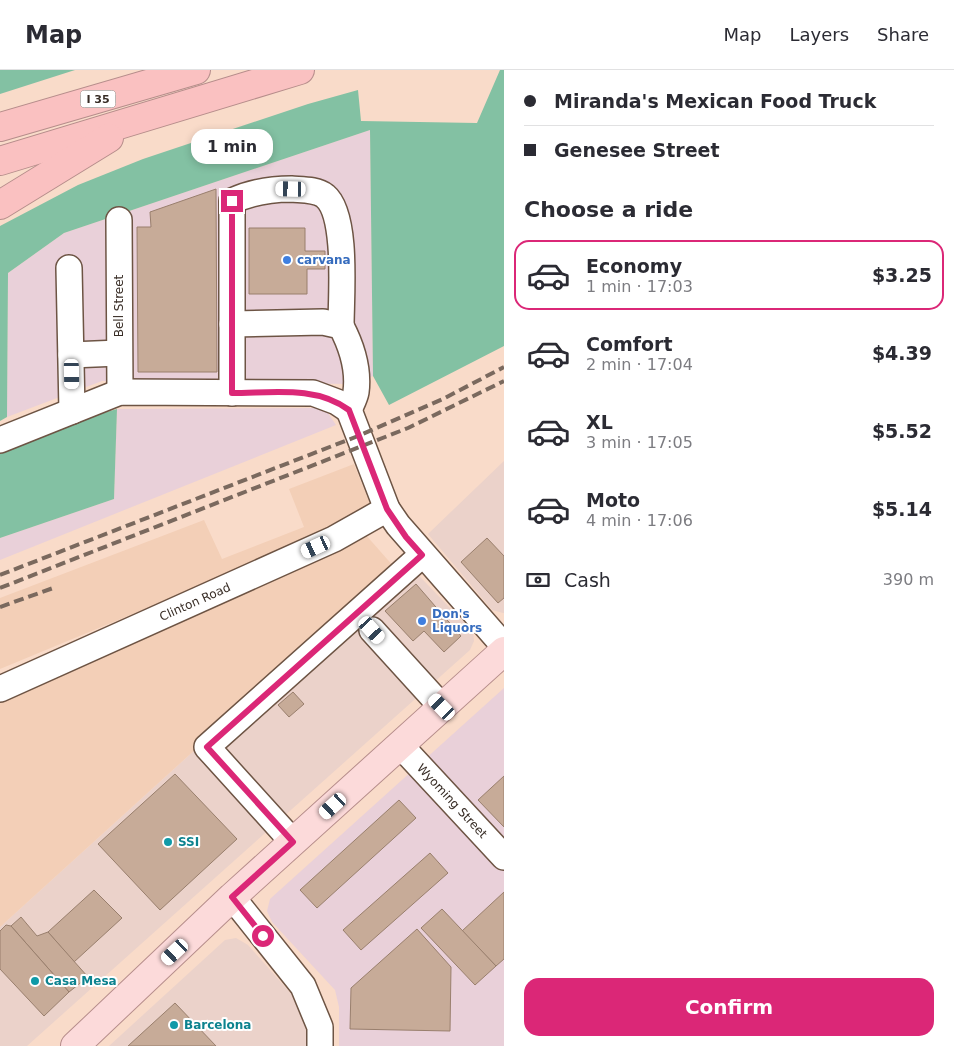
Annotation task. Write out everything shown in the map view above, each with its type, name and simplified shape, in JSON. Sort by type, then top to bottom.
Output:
[{"type":"highway","name":"I 35","points":[[0,127],[196,70]]},
{"type":"highway","name":"I 35","points":[[0,161],[300,70]]},
{"type":"highway","points":[[0,205],[142,118]]},
{"type":"main road","points":[[75,1046],[232,897],[504,651]]},
{"type":"street","points":[[232,393],[232,201],[248,193],[266,190],[308,190],[323,195],[332,204],[337,218],[341,260],[341,326],[352,346],[356,392],[349,410]]},
{"type":"street","name":"Bell Street","points":[[118,220],[120,392]]},
{"type":"street","points":[[70,268],[72,411]]},
{"type":"street","points":[[232,324],[323,322],[341,326]]},
{"type":"street","points":[[71,355],[120,353]]},
{"type":"street","points":[[0,440],[120,392],[314,393],[337,402],[349,410],[387,509],[406,537],[504,646]]},
{"type":"street","name":"Clinton Road","points":[[0,689],[334,539],[387,509]]},
{"type":"street","points":[[293,842],[207,747],[422,555]]},
{"type":"street","points":[[372,630],[442,707]]},
{"type":"street","name":"Wyoming Street","points":[[400,745],[504,856]]},
{"type":"street","points":[[232,897],[303,986],[320,1026],[320,1046]]},
{"type":"shaded area","points":[[370,130],[373,376],[350,384],[102,381],[7,417],[8,273],[64,233]]},
{"type":"shaded area","points":[[315,408],[326,410],[336,425],[0,560],[0,538],[114,499],[117,409]]},
{"type":"shaded area","points":[[504,461],[503,613],[492,610],[428,534]]},
{"type":"shaded area","points":[[354,464],[370,504],[370,510],[361,519],[0,669],[0,598],[204,520],[222,559],[304,527],[289,489]]},
{"type":"shaded area","points":[[365,534],[395,568],[0,927],[0,685]]},
{"type":"shaded area","points":[[404,560],[473,632],[474,641],[470,650],[27,1046],[0,1046],[0,927]]},
{"type":"shaded area","points":[[504,688],[504,1046],[339,1046],[339,1007],[335,990],[272,922],[267,911],[270,899]]},
{"type":"shaded area","points":[[236,938],[248,945],[294,997],[303,1013],[307,1027],[307,1046],[109,1046],[225,940]]},
{"type":"green space","points":[[0,70],[75,70],[0,94]]},
{"type":"green space","points":[[500,70],[504,70],[504,346],[389,405],[373,376],[370,130],[64,233],[8,273],[7,417],[0,421],[0,226],[78,185],[143,159],[308,104],[358,90],[361,121],[477,123]]},
{"type":"green space","points":[[117,409],[114,499],[0,538],[0,454],[76,421]]},
{"type":"building","points":[[216,189],[217,372],[138,372],[137,227],[151,227],[150,212]]},
{"type":"building","name":"carvana","points":[[249,228],[305,228],[305,251],[325,251],[325,269],[307,269],[307,294],[249,294]]},
{"type":"building","points":[[487,538],[504,556],[504,598],[498,603],[461,562]]},
{"type":"building","name":"Don's Liquors","points":[[416,584],[461,636],[444,652],[424,631],[413,641],[385,611]]},
{"type":"building","points":[[293,692],[304,704],[289,717],[278,705]]},
{"type":"building","name":"SSI","points":[[175,774],[237,839],[160,910],[98,844]]},
{"type":"building","points":[[504,776],[504,827],[478,800]]},
{"type":"building","points":[[399,800],[416,818],[317,908],[300,890]]},
{"type":"building","points":[[430,853],[448,873],[361,950],[343,930]]},
{"type":"building","points":[[94,890],[122,918],[74,962],[48,932]]},
{"type":"building","points":[[504,892],[504,959],[496,966],[462,931]]},
{"type":"building","points":[[442,909],[496,966],[475,985],[421,928]]},
{"type":"building","points":[[21,917],[37,936],[48,932],[88,977],[69,992],[11,926]]},
{"type":"building","name":"Casa Mesa","points":[[6,925],[11,926],[69,992],[44,1016],[0,969],[0,931]]},
{"type":"building","points":[[417,929],[451,967],[450,1031],[350,1029],[351,988]]},
{"type":"building","name":"Barcelona","points":[[175,1003],[216,1046],[128,1046]]},
{"type":"railway","points":[[0,575],[358,436],[443,399],[504,367]]},
{"type":"railway","points":[[0,588],[408,428],[504,381]]},
{"type":"railway","points":[[0,607],[56,587]]},
{"type":"place","name":"carvana","points":[[287,260]]},
{"type":"place","name":"Don's Liquors","points":[[422,621]]},
{"type":"place","name":"SSI","points":[[168,842]]},
{"type":"place","name":"Casa Mesa","points":[[35,981]]},
{"type":"place","name":"Barcelona","points":[[174,1025]]},
{"type":"route","points":[[232,201],[232,393],[314,393],[337,402],[349,410],[387,509],[406,537],[422,555],[207,747],[293,842],[232,897],[263,936]]}]
